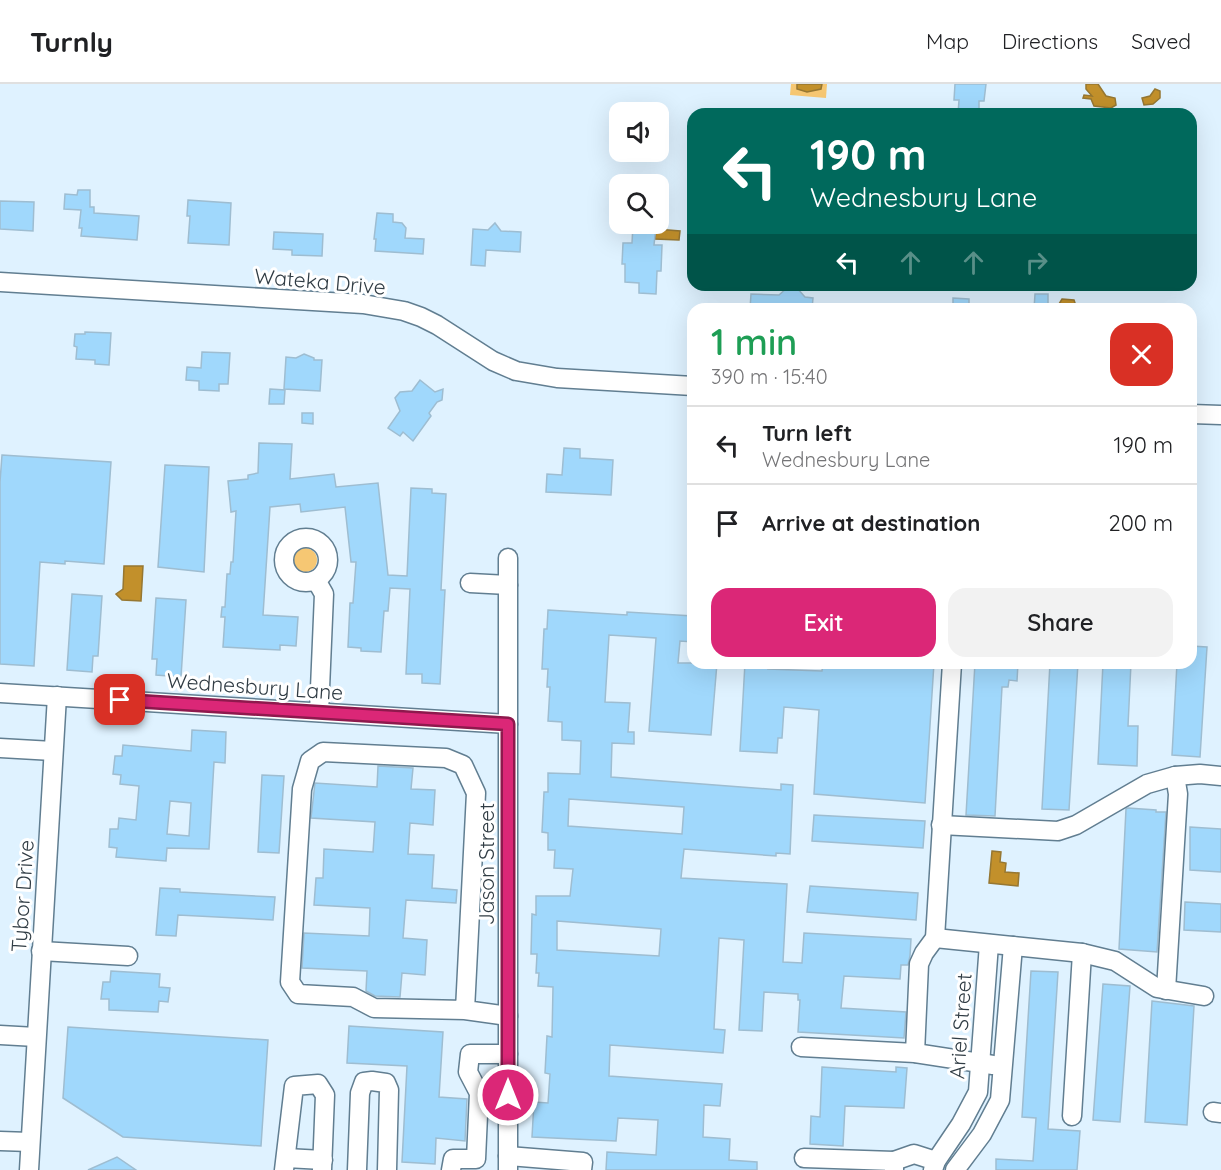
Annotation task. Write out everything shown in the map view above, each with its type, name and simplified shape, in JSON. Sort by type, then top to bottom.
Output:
[{"type":"street","name":"Wateka Drive","points":[[0,282],[386,307],[404,311],[437,324],[493,361],[516,371],[557,378],[687,386]]},
{"type":"street","points":[[1197,414],[1221,415]]},
{"type":"street","name":"Jason Street","points":[[508,558],[508,1163]]},
{"type":"street","points":[[316,579],[324,594],[319,712]]},
{"type":"street","points":[[470,583],[508,585]]},
{"type":"street","points":[[915,1053],[919,964],[924,952],[935,938],[952,669]]},
{"type":"street","name":"Wednesbury Lane","points":[[0,693],[508,724]]},
{"type":"street","name":"Tybor Drive","points":[[29,1170],[57,696]]},
{"type":"street","points":[[0,748],[53,751]]},
{"type":"street","points":[[465,1010],[476,793],[463,765],[446,758],[323,752],[310,761],[302,789],[290,982],[298,994],[353,997],[374,1008],[465,1010],[508,1016]]},
{"type":"street","points":[[942,825],[1058,831],[1076,825],[1147,784],[1175,776],[1200,774],[1221,776]]},
{"type":"street","points":[[1166,990],[1178,806],[1175,776]]},
{"type":"street","points":[[935,938],[1083,953],[1115,961],[1157,988],[1204,996]]},
{"type":"street","name":"Ariel Street","points":[[934,1165],[962,1124],[978,1092],[989,944]]},
{"type":"street","points":[[955,1170],[982,1134],[1000,1100],[1013,946]]},
{"type":"street","points":[[41,951],[128,956]]},
{"type":"street","points":[[1072,1116],[1083,953]]},
{"type":"street","points":[[0,1035],[36,1037]]},
{"type":"street","points":[[801,1047],[915,1053],[1004,1068]]},
{"type":"street","points":[[451,1170],[453,1159],[476,1159],[479,1093],[468,1072],[470,1054],[508,1054]]},
{"type":"street","points":[[357,1170],[360,1093],[364,1082],[372,1081],[386,1083],[389,1090],[387,1170]]},
{"type":"street","points":[[318,1084],[325,1095],[322,1165],[285,1164],[294,1086],[318,1084]]},
{"type":"street","points":[[0,1141],[30,1142]]},
{"type":"street","points":[[814,1162],[894,1166],[914,1154],[934,1165]]},
{"type":"street","points":[[508,1163],[583,1162],[582,1170]]},
{"type":"shaded area","points":[[791,84],[827,84],[826,98],[790,95]]},
{"type":"shaded area","points":[[797,84],[822,84],[821,89],[807,92],[797,89]]},
{"type":"shaded area","points":[[1086,84],[1098,84],[1106,96],[1115,98],[1116,105],[1111,108],[1094,106],[1091,99],[1083,98],[1084,95],[1092,96],[1086,89]]},
{"type":"shaded area","points":[[1155,89],[1160,91],[1160,98],[1153,104],[1144,105],[1142,98],[1150,96]]},
{"type":"shaded area","points":[[669,230],[680,231],[679,240],[655,239],[656,234],[669,234]]},
{"type":"shaded area","points":[[1062,299],[1074,300],[1075,303],[1060,303]]},
{"type":"shaded area","points":[[305,548],[313,552],[317,560],[313,568],[305,572],[297,568],[293,560],[297,552]]},
{"type":"shaded area","points":[[124,566],[143,566],[141,601],[122,600],[116,594],[123,589]]},
{"type":"shaded area","points":[[992,851],[1001,852],[1000,862],[1006,863],[1005,872],[1019,873],[1018,886],[989,883]]},
{"type":"building","points":[[955,84],[986,84],[984,101],[979,101],[979,108],[958,108],[959,100],[954,100]]},
{"type":"building","points":[[78,190],[90,190],[90,207],[94,207],[94,213],[139,216],[137,240],[81,236],[82,228],[79,228],[81,210],[64,209],[65,194],[77,195]]},
{"type":"building","points":[[188,200],[231,203],[229,245],[188,243],[190,216],[187,216]]},
{"type":"building","points":[[0,201],[34,202],[33,231],[0,229]]},
{"type":"building","points":[[377,213],[393,214],[393,222],[402,223],[406,228],[405,238],[424,239],[423,254],[375,251]]},
{"type":"building","points":[[495,223],[501,231],[521,232],[520,252],[486,250],[485,266],[471,265],[473,229],[488,230]]},
{"type":"building","points":[[274,232],[323,234],[322,256],[292,255],[292,250],[273,249]]},
{"type":"building","points":[[632,234],[655,234],[654,245],[662,245],[661,271],[657,271],[656,294],[639,293],[639,283],[625,282],[625,264],[622,264],[623,243],[632,243]]},
{"type":"building","points":[[783,291],[800,291],[805,297],[813,298],[813,303],[750,303],[751,294],[779,295]]},
{"type":"building","points":[[1035,294],[1048,294],[1048,303],[1034,303]]},
{"type":"building","points":[[953,298],[969,299],[969,303],[953,303]]},
{"type":"building","points":[[85,332],[111,333],[109,365],[95,364],[95,360],[76,359],[75,334],[85,334]]},
{"type":"building","points":[[202,352],[230,353],[228,384],[219,384],[219,391],[199,390],[199,381],[186,380],[187,367],[201,368]]},
{"type":"building","points":[[304,354],[314,360],[322,360],[320,391],[284,389],[286,357],[296,358]]},
{"type":"building","points":[[420,380],[435,392],[443,389],[442,400],[437,402],[429,413],[431,416],[413,441],[403,432],[400,436],[388,428],[400,411],[395,398],[400,392],[412,391]]},
{"type":"building","points":[[270,389],[285,390],[284,404],[269,404]]},
{"type":"building","points":[[302,413],[313,413],[313,424],[302,423]]},
{"type":"building","points":[[259,443],[292,444],[290,479],[334,474],[336,487],[378,483],[388,575],[407,576],[411,488],[432,489],[432,493],[446,494],[441,590],[445,590],[440,684],[422,683],[422,674],[406,674],[410,589],[390,588],[388,611],[384,611],[381,652],[361,651],[361,648],[348,647],[350,603],[353,603],[356,562],[351,562],[345,507],[301,512],[300,504],[270,507],[263,615],[298,617],[296,646],[280,645],[280,650],[223,647],[225,617],[221,617],[222,607],[225,607],[227,574],[230,574],[231,562],[233,562],[236,511],[231,512],[228,481],[248,479],[248,475],[258,473]]},
{"type":"building","points":[[564,448],[580,449],[580,458],[613,460],[611,495],[546,492],[547,474],[562,475]]},
{"type":"building","points":[[2,455],[111,462],[104,564],[40,562],[34,666],[0,664]]},
{"type":"building","points":[[165,465],[209,467],[204,572],[158,567]]},
{"type":"building","points":[[72,594],[102,596],[98,656],[93,656],[92,672],[67,670]]},
{"type":"building","points":[[156,598],[186,600],[181,677],[156,675],[157,659],[152,659]]},
{"type":"building","points":[[548,610],[687,616],[687,642],[680,641],[678,663],[687,663],[687,669],[716,669],[711,735],[649,731],[656,638],[609,635],[605,702],[630,703],[628,732],[634,732],[634,744],[612,743],[611,777],[781,790],[781,784],[793,785],[790,854],[776,853],[776,856],[684,849],[681,878],[787,884],[783,962],[802,963],[804,933],[911,939],[908,965],[901,965],[900,979],[844,976],[841,1008],[906,1012],[904,1038],[798,1032],[800,1000],[798,1000],[798,994],[764,992],[762,1031],[739,1030],[744,940],[719,938],[714,1029],[725,1030],[723,1053],[610,1045],[609,1076],[722,1084],[720,1106],[704,1105],[703,1137],[730,1139],[729,1160],[757,1162],[757,1170],[606,1170],[607,1152],[656,1155],[658,1120],[618,1118],[616,1141],[532,1137],[534,1102],[548,1103],[550,1074],[545,1073],[547,1036],[552,1037],[553,987],[538,986],[537,954],[531,954],[532,914],[536,915],[536,896],[570,896],[573,869],[554,868],[555,850],[548,850],[548,833],[542,832],[544,792],[548,792],[548,773],[580,774],[581,741],[562,740],[562,722],[548,721],[550,687],[547,687],[548,669],[542,669],[544,629],[547,629]],"holes":[[[569,799],[684,807],[682,834],[568,826]],[[557,921],[661,929],[659,956],[557,950]]]},
{"type":"building","points":[[1197,646],[1207,647],[1200,757],[1172,755],[1177,669],[1197,669]]},
{"type":"building","points":[[745,669],[822,671],[822,669],[934,669],[925,803],[814,794],[819,710],[784,707],[782,738],[778,738],[777,753],[740,751]]},
{"type":"building","points":[[975,669],[1018,669],[1017,681],[1009,680],[1008,687],[1002,687],[995,816],[966,815]]},
{"type":"building","points":[[1050,669],[1078,669],[1069,810],[1042,809]]},
{"type":"building","points":[[1103,669],[1131,669],[1128,726],[1138,726],[1137,766],[1098,764]]},
{"type":"building","points":[[192,730],[226,732],[225,763],[214,762],[209,849],[167,848],[166,861],[116,857],[117,848],[109,847],[110,829],[118,829],[119,818],[136,820],[139,786],[120,784],[121,775],[113,774],[115,756],[122,756],[123,745],[191,751]],"holes":[[[170,801],[191,803],[189,836],[167,834]]]},
{"type":"building","points":[[378,766],[413,768],[411,789],[435,790],[433,825],[410,823],[408,854],[434,855],[432,888],[457,890],[456,903],[406,900],[403,938],[427,940],[425,975],[402,973],[400,997],[375,996],[366,991],[367,971],[302,968],[304,933],[369,936],[370,908],[314,905],[316,878],[323,878],[324,849],[373,852],[375,822],[311,818],[315,783],[377,787]]},
{"type":"building","points":[[262,775],[284,776],[279,853],[258,852]]},
{"type":"building","points":[[1126,809],[1166,812],[1157,952],[1119,949]]},
{"type":"building","points":[[814,815],[925,821],[923,848],[812,841]]},
{"type":"building","points":[[1190,827],[1221,829],[1221,872],[1190,870]]},
{"type":"building","points":[[810,886],[918,893],[916,920],[807,912]]},
{"type":"building","points":[[160,888],[180,889],[180,892],[275,897],[273,920],[178,915],[176,936],[156,935]]},
{"type":"building","points":[[1185,902],[1221,904],[1221,932],[1184,930]]},
{"type":"building","points":[[111,971],[160,974],[159,987],[170,988],[168,1002],[159,1001],[158,1012],[109,1010],[109,999],[101,999],[103,982],[110,982]]},
{"type":"building","points":[[1031,971],[1058,972],[1048,1129],[1080,1131],[1077,1170],[996,1170],[996,1159],[1033,1161],[1036,1118],[1022,1117]]},
{"type":"building","points":[[1103,984],[1130,986],[1120,1122],[1093,1120]]},
{"type":"building","points":[[1152,1001],[1194,1006],[1187,1125],[1145,1122]]},
{"type":"building","points":[[349,1026],[443,1032],[439,1097],[467,1099],[465,1141],[436,1138],[435,1164],[402,1162],[407,1066],[347,1063]]},
{"type":"building","points":[[68,1027],[268,1040],[261,1146],[123,1137],[63,1098]]},
{"type":"building","points":[[822,1067],[896,1072],[896,1067],[907,1068],[904,1108],[845,1106],[843,1146],[810,1144],[811,1116],[820,1117]]},
{"type":"building","points":[[117,1157],[136,1170],[88,1170]]},
{"type":"route","points":[[120,700],[508,724],[508,1095]]}]
